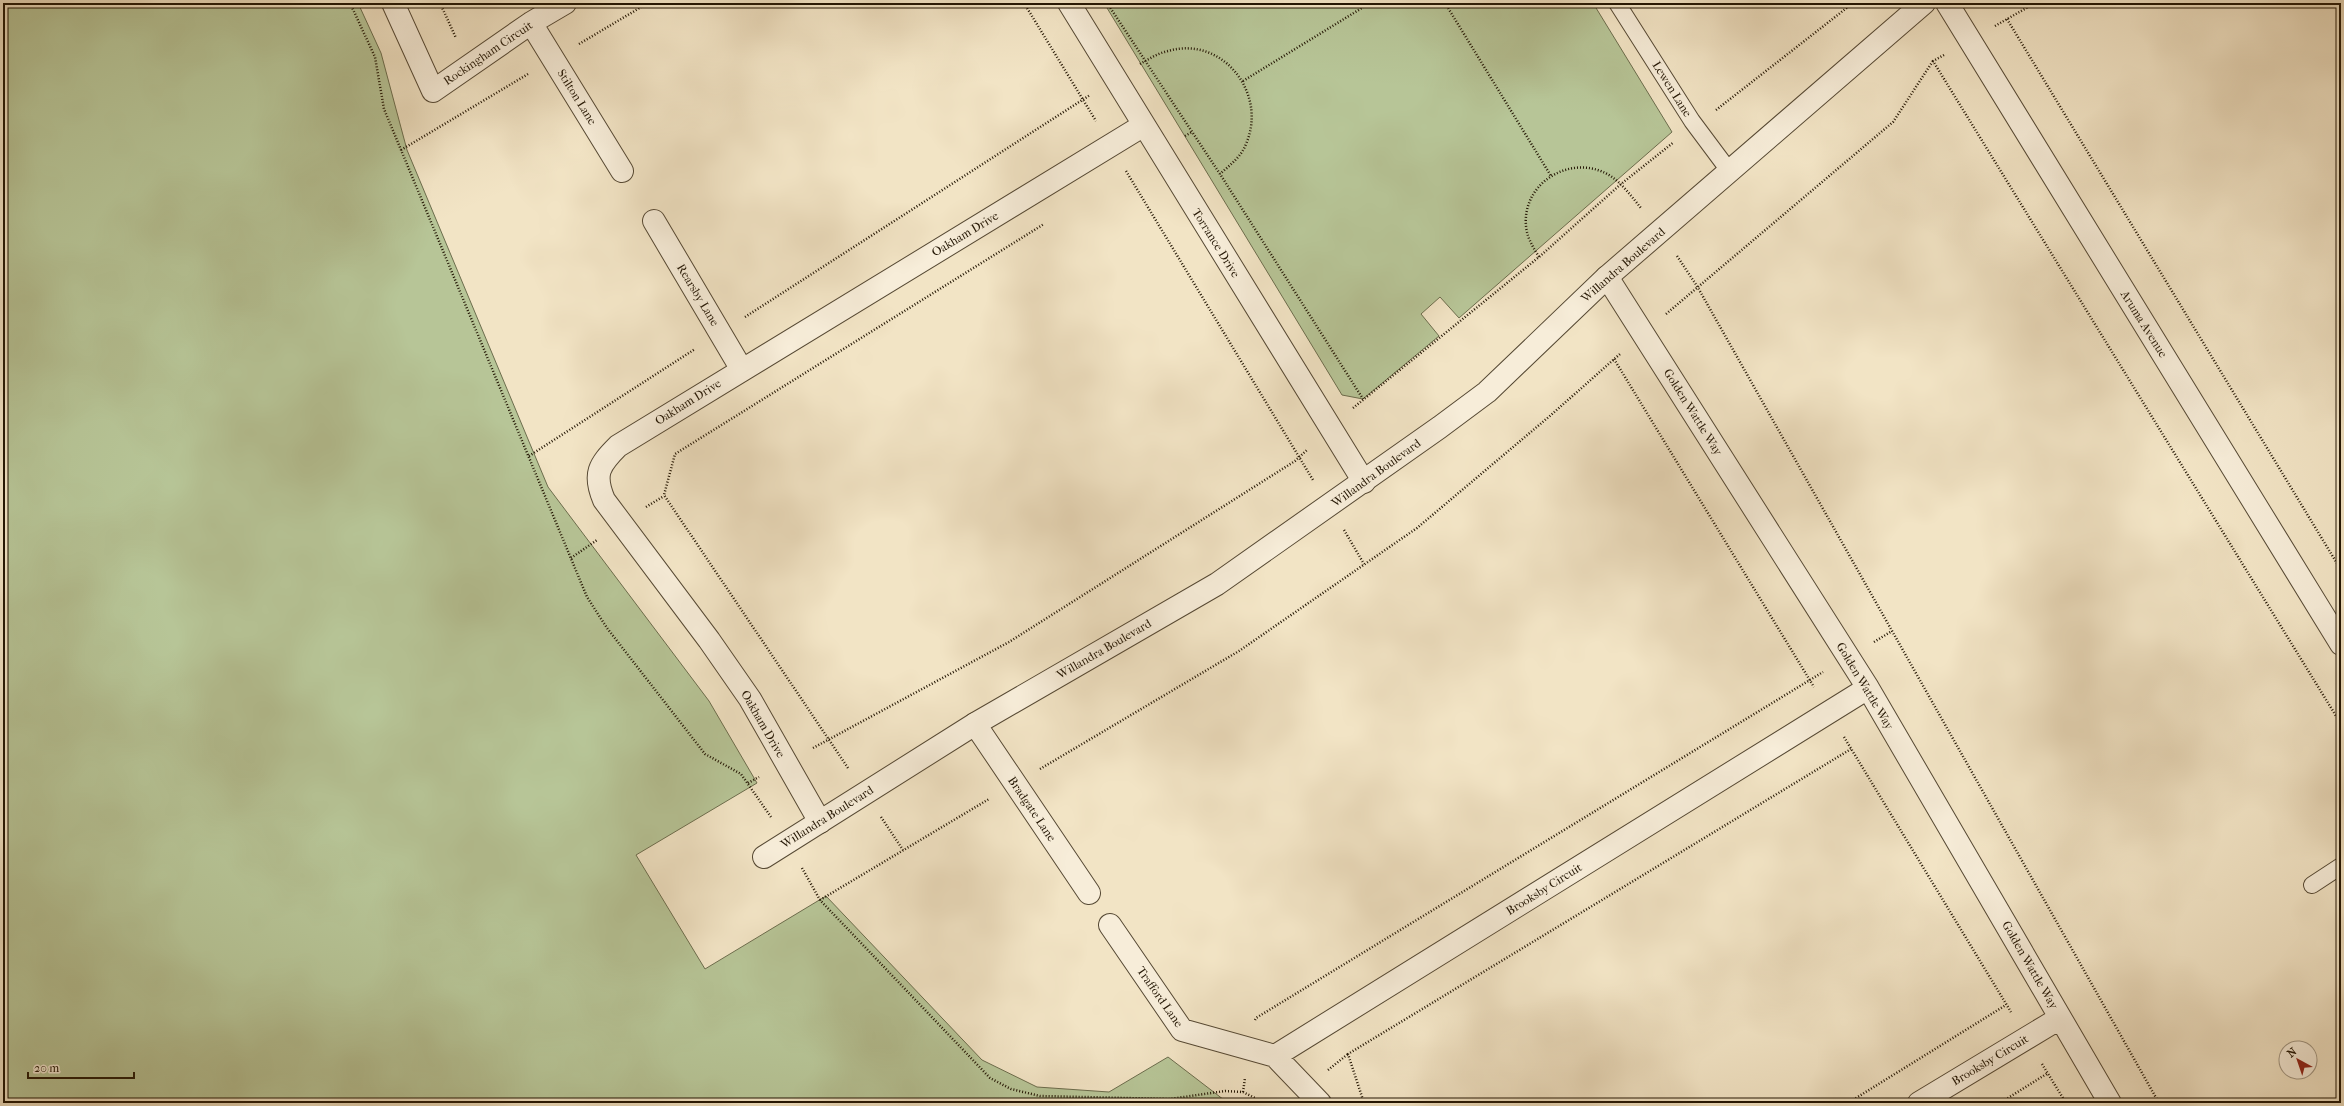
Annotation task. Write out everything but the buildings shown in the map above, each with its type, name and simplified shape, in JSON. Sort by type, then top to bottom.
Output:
[{"type":"street","name":"Rockingham Circuit","points":[[393,3],[433,91],[531,23],[565,3]]},
{"type":"street","name":"Torrance Drive","points":[[1069,3],[1364,482]]},
{"type":"street","name":"Willandra Boulevard","points":[[764,857],[975,724],[1217,584],[1364,482],[1487,392],[1607,277],[1924,3]]},
{"type":"street","name":"Aruma Avenue","points":[[1947,3],[2341,644]]},
{"type":"street","name":"Stilton Lane","points":[[531,23],[622,171]]},
{"type":"street","name":"Oakham Drive","points":[[820,822],[750,700],[709,640],[604,500],[598,486],[598,472],[603,461],[618,446],[1144,125]]},
{"type":"street","name":"Rearsby Lane","points":[[654,221],[742,370]]},
{"type":"street","name":"Golden Wattle Way","points":[[1607,277],[1868,688],[2110,1103]]},
{"type":"street","name":"Brooksby Circuit","points":[[1275,1056],[1868,688]]},
{"type":"street","name":"Bradgate Lane","points":[[975,724],[1089,893]]},
{"type":"street","name":"Trafford Lane","points":[[1110,925],[1182,1030],[1275,1056]]},
{"type":"street","name":"Brooksby Circuit","points":[[1919,1103],[2060,1018]]},
{"type":"street","points":[[1275,1056],[1320,1103]]},
{"type":"lane","name":"Lewen Lane","points":[[1617,3],[1692,121],[1730,172]]},
{"type":"lane","points":[[2312,885],[2341,866]]},
{"type":"path","points":[[401,150],[648,3]]},
{"type":"path","points":[[1024,3],[1364,564]]},
{"type":"path","points":[[1107,3],[1220,174],[1363,399]]},
{"type":"path","points":[[1243,81],[1370,3]]},
{"type":"path","points":[[1445,3],[1551,176]]},
{"type":"path","points":[[820,900],[1239,651],[1417,528],[1551,415],[1697,286],[1893,122],[1932,62],[2035,3]]},
{"type":"path","points":[[2007,19],[2341,570]]},
{"type":"path","points":[[529,456],[1115,79],[1168,50],[1187,48],[1206,52],[1223,60],[1238,73],[1243,81],[1252,108],[1252,128],[1246,146],[1235,162],[1220,174]]},
{"type":"path","points":[[1932,62],[2341,724]]},
{"type":"path","points":[[1120,176],[1192,132]]},
{"type":"path","points":[[1539,257],[1530,242],[1526,226],[1527,209],[1534,193],[1545,180],[1559,171],[1575,167],[1592,168],[1608,174],[1621,184],[1661,231],[1697,286],[2159,1103]]},
{"type":"path","points":[[903,850],[664,495],[675,454],[1046,223]]},
{"type":"path","points":[[1256,1018],[1892,631]]},
{"type":"path","points":[[1364,1103],[1348,1054],[1851,749]]},
{"type":"path","points":[[1848,1103],[2006,1005]]},
{"type":"path","points":[[2000,1103],[2048,1074]]},
{"type":"green space","points":[[3,3],[358,3],[381,53],[407,150],[548,487],[709,701],[757,783],[636,855],[705,969],[826,896],[982,1060],[1037,1087],[1109,1092],[1168,1057],[1228,1103],[3,1103]]},
{"type":"green space","points":[[1104,3],[1593,3],[1672,132],[1459,318],[1440,297],[1421,314],[1439,336],[1363,399],[1342,395]]}]
